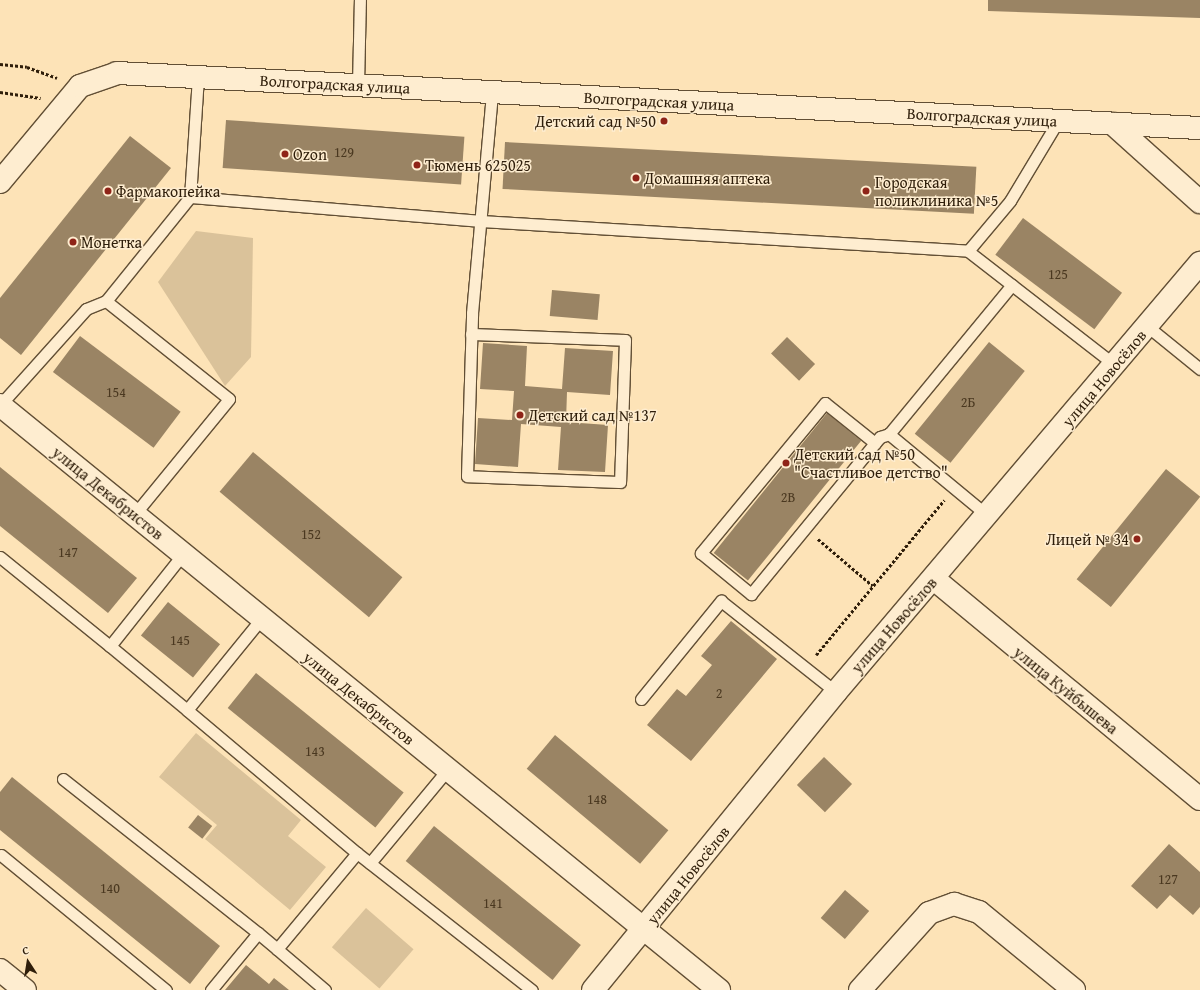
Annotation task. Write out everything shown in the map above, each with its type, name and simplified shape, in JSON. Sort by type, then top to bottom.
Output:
[{"type":"street","name":"Волгоградская улица","points":[[80,86],[117,73],[198,76],[358,86],[1200,128]]},
{"type":"street","points":[[0,182],[60,106],[80,86]]},
{"type":"street","points":[[1113,124],[1200,202]]},
{"type":"street","name":"улица Новосёлов","points":[[593,990],[836,692],[988,516],[1200,263]]},
{"type":"street","name":"улица Декабристов","points":[[0,405],[135,514],[261,619],[719,990]]},
{"type":"street","name":"улица Куйбышева","points":[[934,579],[1200,799]]},
{"type":"street","points":[[860,990],[929,913],[954,904],[979,912],[1074,990]]},
{"type":"lane","points":[[358,86],[360,0]]},
{"type":"lane","points":[[0,405],[86,309],[106,301],[190,197],[198,76]]},
{"type":"lane","points":[[471,334],[625,340],[620,482],[467,476],[471,334],[492,92]]},
{"type":"lane","points":[[968,251],[1010,201],[1058,121]]},
{"type":"lane","points":[[190,197],[482,221],[968,251],[1115,365]]},
{"type":"lane","points":[[875,443],[825,403],[701,553],[751,594],[875,443],[889,434],[1012,285]]},
{"type":"lane","points":[[106,301],[229,399],[135,514]]},
{"type":"lane","points":[[1147,326],[1200,368]]},
{"type":"lane","points":[[889,434],[988,516]]},
{"type":"lane","points":[[110,646],[183,554]]},
{"type":"lane","points":[[0,557],[110,646],[370,863],[532,990]]},
{"type":"lane","points":[[641,699],[721,601],[836,692]]},
{"type":"lane","points":[[186,710],[261,619]]},
{"type":"lane","points":[[370,863],[448,770]]},
{"type":"lane","points":[[63,780],[258,933],[326,990]]},
{"type":"lane","points":[[277,949],[358,853]]},
{"type":"lane","points":[[1,855],[166,990]]},
{"type":"lane","points":[[211,990],[258,933]]},
{"type":"path","points":[[0,64],[27,67],[80,86]]},
{"type":"path","points":[[0,92],[39,98],[60,106]]},
{"type":"path","points":[[805,668],[954,488]]},
{"type":"path","points":[[805,528],[873,586]]},
{"type":"shaded area","points":[[196,231],[253,238],[251,357],[225,386],[158,282]]},
{"type":"shaded area","points":[[196,733],[301,820],[288,836],[326,867],[290,910],[205,839],[217,825],[159,777]]},
{"type":"shaded area","points":[[366,908],[414,949],[379,989],[332,947]]},
{"type":"building","points":[[988,0],[1200,0],[1200,18],[988,11]]},
{"type":"building","points":[[226,120],[464,137],[461,185],[223,168]]},
{"type":"building","points":[[130,136],[171,168],[21,355],[0,338],[0,298]]},
{"type":"building","points":[[505,142],[976,167],[974,214],[503,189]]},
{"type":"building","points":[[1023,218],[1122,293],[1094,329],[995,255]]},
{"type":"building","points":[[552,290],[600,294],[598,320],[550,316]]},
{"type":"building","points":[[80,336],[181,412],[154,448],[53,372]]},
{"type":"building","points":[[787,337],[815,364],[799,381],[771,354]]},
{"type":"building","points":[[989,342],[1025,371],[950,463],[915,434]]},
{"type":"building","points":[[483,343],[527,346],[525,386],[562,389],[565,348],[613,351],[610,395],[567,392],[566,422],[608,425],[605,472],[558,470],[561,427],[521,424],[518,467],[475,464],[478,418],[512,420],[514,391],[480,389]]},
{"type":"building","points":[[827,413],[861,441],[748,581],[714,553]]},
{"type":"building","points":[[253,452],[402,577],[369,617],[220,492]]},
{"type":"building","points":[[0,467],[137,578],[108,613],[0,526]]},
{"type":"building","points":[[1166,469],[1200,497],[1111,607],[1077,579]]},
{"type":"building","points":[[168,602],[220,644],[193,678],[141,635]]},
{"type":"building","points":[[731,621],[777,659],[691,761],[647,725],[677,689],[686,696],[712,665],[701,656]]},
{"type":"building","points":[[256,673],[404,793],[375,828],[228,708]]},
{"type":"building","points":[[555,735],[668,830],[640,864],[527,769]]},
{"type":"building","points":[[824,757],[852,784],[825,812],[797,785]]},
{"type":"building","points":[[12,777],[220,946],[190,984],[0,830],[0,792]]},
{"type":"building","points":[[198,815],[212,826],[202,839],[188,828]]},
{"type":"building","points":[[434,826],[581,945],[553,980],[406,861]]},
{"type":"building","points":[[1169,844],[1200,872],[1200,907],[1193,915],[1170,895],[1157,909],[1131,886]]},
{"type":"building","points":[[845,890],[869,911],[845,939],[821,918]]},
{"type":"building","points":[[246,965],[269,984],[274,978],[289,990],[225,990]]},
{"type":"place","name":"Детский сад №50","points":[[664,121]]},
{"type":"place","name":"Ozon","points":[[285,154]]},
{"type":"place","name":"Тюмень 625025","points":[[417,165]]},
{"type":"place","name":"Домашняя аптека","points":[[636,178]]},
{"type":"place","name":"Фармакопейка","points":[[108,191]]},
{"type":"place","name":"Городская поликлиника №5","points":[[866,191]]},
{"type":"place","name":"Монетка","points":[[73,242]]},
{"type":"place","name":"Детский сад №137","points":[[520,415]]},
{"type":"place","name":"Детский сад №50 \"Счастливое детство\"","points":[[786,463]]},
{"type":"place","name":"Лицей № 34","points":[[1137,539]]}]
